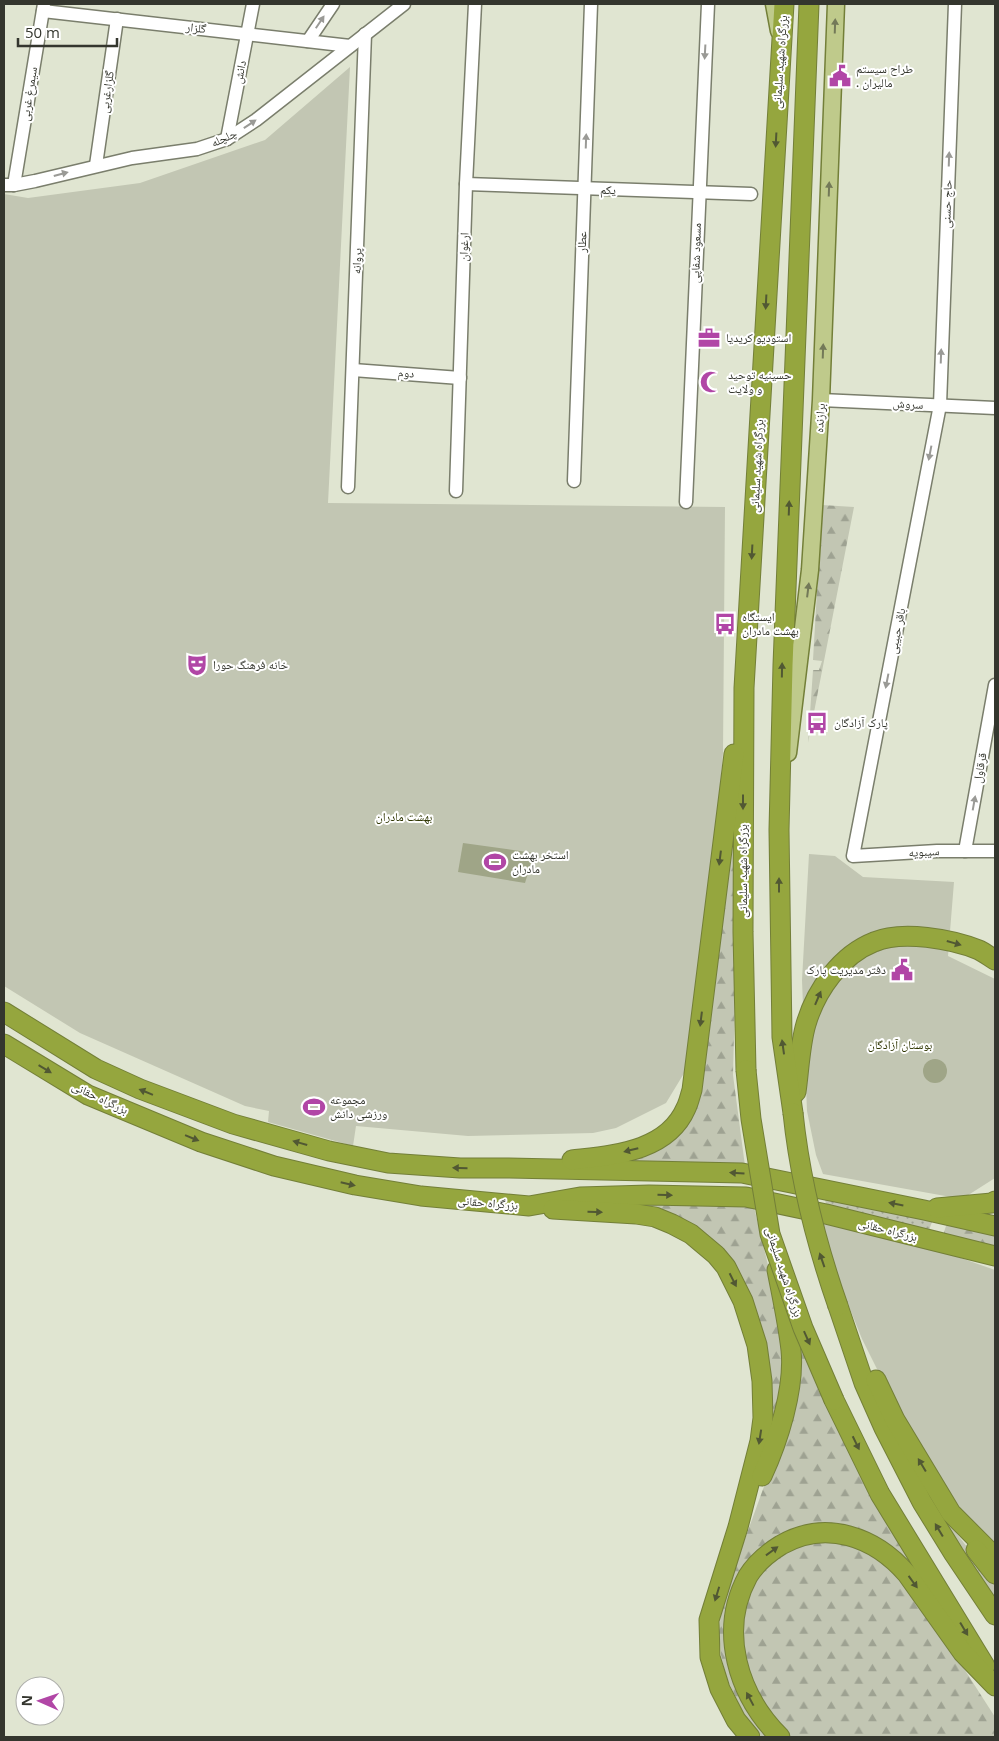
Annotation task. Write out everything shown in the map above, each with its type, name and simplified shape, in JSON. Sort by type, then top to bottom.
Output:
[{"type":"highway","name":"بزرگراه شهید سلیمانی","points":[[784,4],[744,688],[743,932],[746,1070],[751,1119],[770,1234],[803,1328],[834,1400],[880,1494],[995,1684]]},
{"type":"highway","name":"بزرگراه شهید سلیمانی","points":[[809,4],[783,665],[779,830],[782,1036],[797,1155],[810,1218],[864,1383],[884,1428],[922,1502],[995,1615]]},
{"type":"highway","points":[[509,1168],[633,1151],[653,1144],[667,1133],[678,1122],[686,1108],[692,1090],[719,866],[744,688]]},
{"type":"highway","points":[[793,1113],[806,1024],[821,989],[848,956],[875,941],[903,936],[941,940],[979,950],[995,960]]},
{"type":"highway","name":"بزرگراه حقانی","points":[[4,1012],[96,1069],[179,1105],[233,1124],[329,1152],[388,1163],[460,1168],[742,1173],[995,1226]]},
{"type":"highway","name":"بزرگراه حقانی","points":[[4,1044],[88,1095],[201,1142],[274,1166],[356,1186],[421,1196],[529,1206],[580,1197],[649,1195],[746,1197],[826,1214],[995,1256]]},
{"type":"highway","points":[[924,1210],[995,1202]]},
{"type":"highway","points":[[529,1206],[655,1217],[691,1234],[716,1255],[726,1268],[743,1301],[757,1345],[762,1381],[763,1418],[760,1441],[738,1527],[709,1620],[710,1657],[720,1689],[736,1720],[750,1737]]},
{"type":"highway","points":[[738,1527],[764,1470],[782,1419],[792,1367],[790,1342],[770,1234]]},
{"type":"highway","points":[[954,1246],[995,1262]]},
{"type":"highway","points":[[838,1306],[896,1420],[951,1513],[981,1558],[995,1574]]},
{"type":"highway","points":[[951,1513],[995,1557]]},
{"type":"highway","points":[[780,1737],[766,1724],[755,1708],[740,1675],[735,1654],[734,1630],[736,1609],[749,1576],[759,1562],[790,1540],[807,1535],[824,1532],[859,1538],[878,1548],[897,1562],[963,1653],[995,1684]]},
{"type":"main road","points":[[774,4],[781,39]]},
{"type":"main road","name":"برازنده","points":[[779,830],[810,570],[821,400],[836,4]]},
{"type":"street","name":"دانش","points":[[226,139],[253,4]]},
{"type":"street","points":[[308,41],[333,4]]},
{"type":"street","name":"چلچله","points":[[9,185],[132,158],[198,149],[226,139],[256,120],[404,4]]},
{"type":"street","name":"ارغوان","points":[[456,491],[466,184],[475,4]]},
{"type":"street","name":"عطار","points":[[574,481],[591,4]]},
{"type":"street","name":"مسعود شفاپی","points":[[686,502],[698,192],[708,4]]},
{"type":"street","name":"حاج حسنی","points":[[940,405],[955,4]]},
{"type":"street","name":"گلزار","points":[[43,7],[117,19],[350,46]]},
{"type":"street","name":"سیمرغ غربی","points":[[9,185],[43,7]]},
{"type":"street","name":"گلزارغربی","points":[[96,165],[117,19]]},
{"type":"street","name":"پروانه","points":[[348,487],[365,34]]},
{"type":"street","name":"یکم","points":[[466,184],[584,190],[751,194]]},
{"type":"street","name":"دوم","points":[[353,370],[460,378]]},
{"type":"street","name":"سروش","points":[[821,400],[995,408]]},
{"type":"street","name":"باقر حبیبی","points":[[854,856],[940,405]]},
{"type":"street","name":"قرقاول","points":[[965,851],[995,685]]},
{"type":"street","name":"سیبویه","points":[[854,856],[937,851],[995,851]]},
{"type":"green space","name":"بهشت مادران","points":[[350,67],[328,503],[725,507],[723,753],[715,854],[689,1065],[666,1103],[616,1128],[593,1133],[468,1136],[356,1126],[353,1146],[268,1122],[269,1111],[245,1106],[80,1033],[4,986],[4,194],[28,198],[140,183],[265,140]]},
{"type":"green space","points":[[822,505],[854,507],[808,743],[813,670],[819,670],[822,661],[813,660]]},
{"type":"green space","points":[[736,758],[736,954],[733,1075],[745,1166],[601,1161],[676,1134]]},
{"type":"green space","name":"بوستان آزادگان","points":[[809,854],[835,856],[863,877],[954,882],[948,956],[995,979],[995,1178],[962,1199],[823,1174],[816,1155],[807,1111],[802,980]]},
{"type":"green space","points":[[823,1190],[933,1219],[927,1236],[827,1209]]},
{"type":"green space","points":[[651,1202],[754,1207],[787,1344],[788,1373],[758,1469],[767,1401],[718,1251],[599,1203]]},
{"type":"green space","points":[[821,1220],[938,1250],[995,1270],[995,1548],[972,1526],[901,1417],[862,1339],[840,1284]]},
{"type":"green space","points":[[947,1223],[995,1235],[995,1252],[942,1238]]},
{"type":"green space","points":[[783,1283],[830,1408],[851,1457],[898,1542],[961,1640],[913,1574],[837,1529],[745,1572],[738,1684],[774,1737],[762,1737],[746,1718],[726,1677],[719,1633],[722,1602],[786,1426]]},
{"type":"green space","points":[[907,1459],[950,1525],[995,1583],[995,1603],[967,1563]]},
{"type":"green space","points":[[822,1537],[878,1552],[918,1597],[995,1717],[995,1737],[787,1737],[758,1703],[739,1647],[747,1590],[771,1558]]},
{"type":"shaded area","name":"استخر بهشت مادران","points":[[463,843],[534,853],[525,883],[458,872]]},
{"type":"shaded area","points":[[935,1059],[944,1062],[947,1071],[944,1080],[935,1083],[926,1080],[923,1071],[926,1062]]},
{"type":"place","name":"طراح سیستم . مالیران","points":[[840,76]]},
{"type":"place","name":"استودیو کریدیا","points":[[709,338]]},
{"type":"place","name":"حسینیه توحید و ولایت","points":[[711,382]]},
{"type":"place","name":"ایستگاه بهشت مادران","points":[[725,624]]},
{"type":"place","name":"خانه فرهنگ حورا","points":[[197,665]]},
{"type":"place","name":"پارک آزادگان","points":[[817,723]]},
{"type":"place","name":"استخر بهشت مادران","points":[[495,862]]},
{"type":"place","name":"دفتر مدیریت پارک","points":[[902,970]]},
{"type":"place","name":"مجموعه ورزشی دانش","points":[[314,1107]]}]
